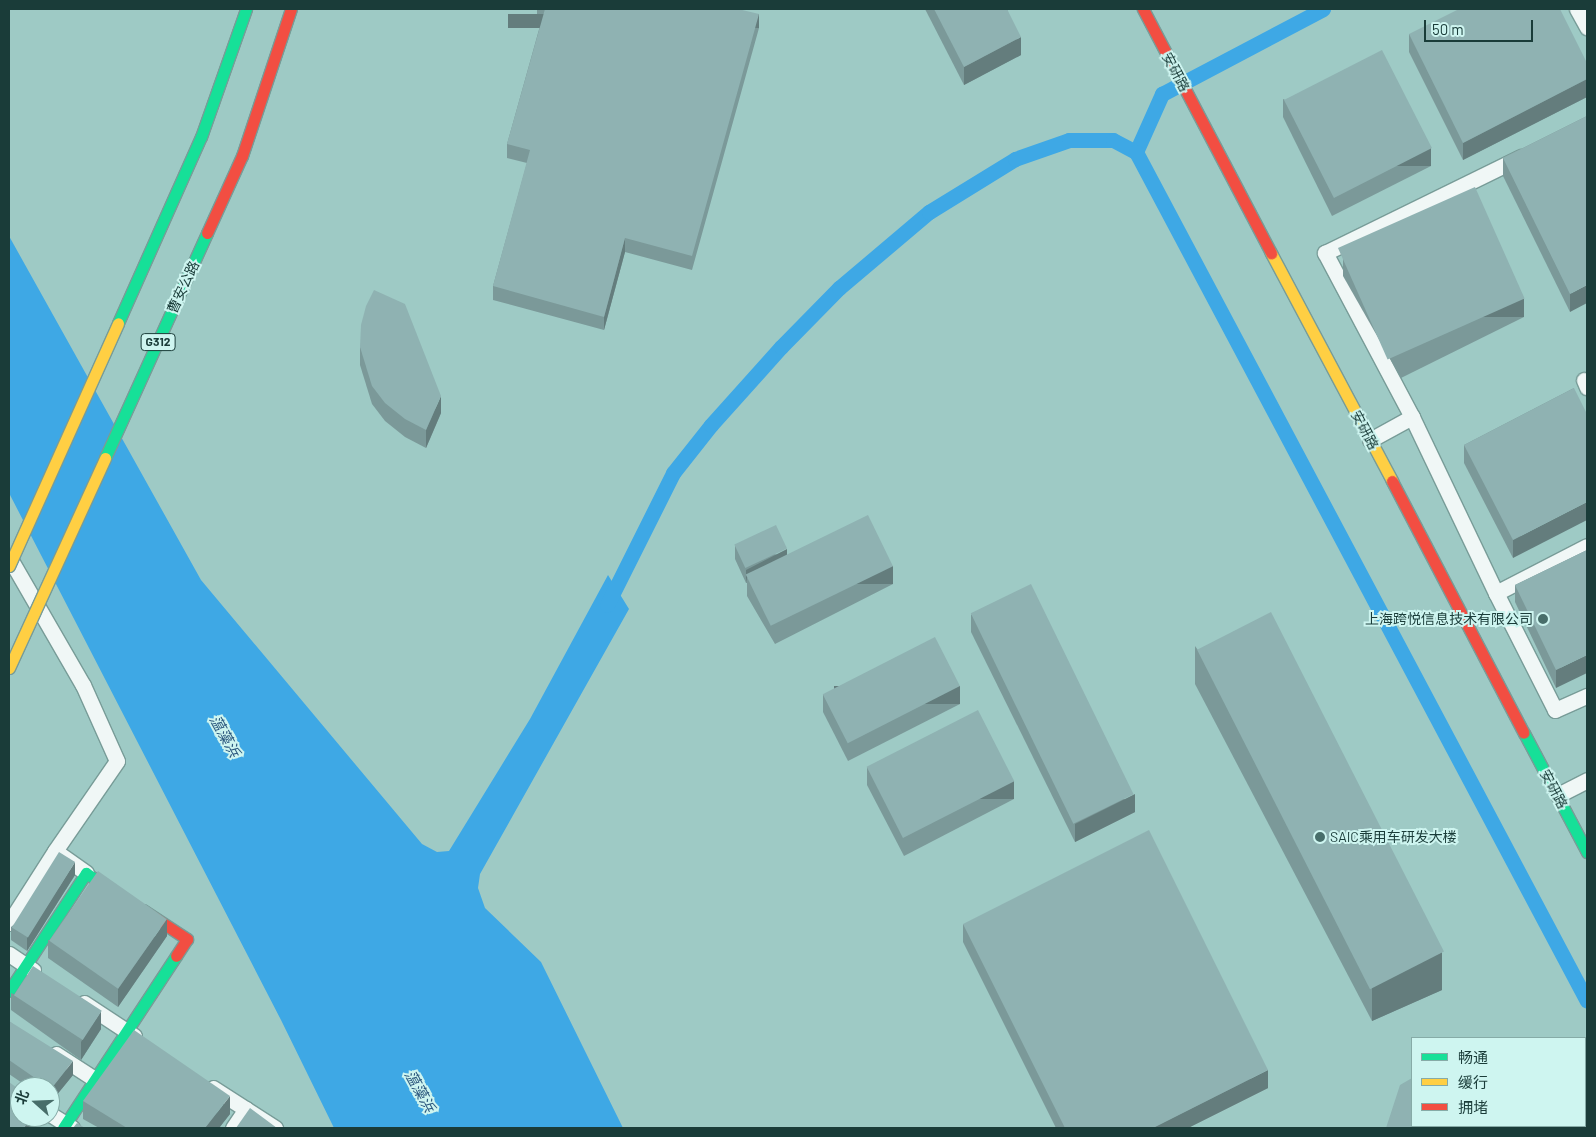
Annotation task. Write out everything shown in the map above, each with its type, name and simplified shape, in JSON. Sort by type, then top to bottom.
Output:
[{"type":"main road","points":[[9,566],[201,137],[246,9]]},
{"type":"main road","name":"曹安公路","points":[[9,668],[234,173],[264,96],[292,9]]},
{"type":"main road","name":"安研路","points":[[1143,9],[1587,852]]},
{"type":"main road","points":[[9,991],[86,874],[187,939],[67,1127]]},
{"type":"street","points":[[1577,9],[1587,27]]},
{"type":"street","points":[[1535,150],[1325,253],[1412,417],[1496,593],[1555,710],[1587,696]]},
{"type":"street","points":[[1370,440],[1412,417]]},
{"type":"street","points":[[1496,593],[1587,546]]},
{"type":"street","points":[[9,556],[83,685],[117,760],[9,923]]},
{"type":"street","points":[[1558,795],[1587,780]]},
{"type":"street","points":[[55,852],[86,874]]},
{"type":"street","points":[[9,954],[50,980]]},
{"type":"street","points":[[73,996],[144,1042]]},
{"type":"street","points":[[40,1044],[96,1080]]},
{"type":"street","points":[[199,1078],[275,1128]]},
{"type":"street","points":[[233,1128],[246,1109]]},
{"type":"water","name":"蕰藻浜","points":[[9,236],[201,580],[422,844],[437,852],[449,851],[530,719],[608,575],[629,609],[480,874],[478,888],[485,908],[541,962],[623,1128],[334,1128],[281,1020],[9,493]]},
{"type":"building","points":[[545,9],[738,9],[759,14],[692,256],[625,238],[604,317],[493,286],[530,150],[507,144]]},
{"type":"building","points":[[934,9],[1007,9],[1021,37],[964,67]]},
{"type":"building","points":[[1459,9],[1560,9],[1587,63],[1587,79],[1463,143],[1409,34]]},
{"type":"building","points":[[1382,50],[1432,148],[1334,198],[1284,100]]},
{"type":"building","points":[[1587,116],[1587,285],[1570,294],[1503,158]]},
{"type":"building","points":[[1475,187],[1525,298],[1388,359],[1338,248]]},
{"type":"building","points":[[374,290],[405,304],[441,396],[426,430],[405,419],[385,403],[372,386],[360,347],[361,325],[366,306]]},
{"type":"building","points":[[1574,388],[1587,414],[1587,502],[1513,540],[1464,445]]},
{"type":"building","points":[[868,515],[893,566],[771,626],[746,575]]},
{"type":"building","points":[[776,525],[787,549],[745,568],[734,544]]},
{"type":"building","points":[[1587,550],[1587,655],[1556,670],[1515,585]]},
{"type":"building","points":[[1031,584],[1134,794],[1073,824],[971,613]]},
{"type":"building","name":"SAIC乘用车研发大楼","points":[[1271,612],[1444,951],[1370,989],[1197,650]]},
{"type":"building","points":[[935,637],[960,686],[848,743],[823,694]]},
{"type":"building","points":[[978,710],[1014,781],[903,838],[867,767]]},
{"type":"building","points":[[1149,830],[1268,1070],[1153,1128],[1065,1128],[963,924]]},
{"type":"building","points":[[59,852],[75,862],[28,938],[12,927]]},
{"type":"building","points":[[98,871],[167,919],[118,989],[49,941]]},
{"type":"building","points":[[33,966],[102,1011],[83,1040],[14,995]]},
{"type":"building","points":[[9,1021],[73,1061],[60,1078],[34,1077],[9,1060]]},
{"type":"building","points":[[134,1030],[230,1096],[205,1128],[127,1128],[83,1101]]},
{"type":"building","points":[[1411,1079],[1411,1127],[1543,1128],[1386,1128],[1400,1085]]},
{"type":"building","points":[[9,1082],[10,1127],[25,1127],[9,1128]]},
{"type":"building","points":[[250,1108],[277,1128],[236,1128]]},
{"type":"building","points":[[77,1123],[85,1128],[73,1128]]},
{"type":"waterway","points":[[1136,152],[1162,94],[1323,9]]},
{"type":"waterway","points":[[607,605],[673,473],[711,425],[781,347],[839,288],[929,212],[1015,159],[1069,140],[1113,140],[1136,152],[1587,1001]]},
{"type":"traffic: fast","points":[[118,323],[201,137],[246,9]]},
{"type":"traffic: fast","points":[[105,458],[207,233]]},
{"type":"traffic: fast","points":[[1524,733],[1587,852]]},
{"type":"traffic: fast","points":[[9,991],[86,873],[117,894]]},
{"type":"traffic: fast","points":[[63,1128],[176,956]]},
{"type":"traffic: slow","points":[[1271,253],[1392,481]]},
{"type":"traffic: slow","points":[[9,566],[118,323]]},
{"type":"traffic: slow","points":[[9,668],[105,458]]},
{"type":"traffic: jam","points":[[207,233],[242,156],[291,9]]},
{"type":"traffic: jam","points":[[1143,9],[1271,253]]},
{"type":"traffic: jam","points":[[1392,481],[1524,733]]},
{"type":"traffic: jam","points":[[143,910],[187,939],[176,956]]},
{"type":"place","name":"上海跨悦信息技术有限公司","points":[[1543,619]]},
{"type":"place","name":"SAIC乘用车研发大楼","points":[[1320,837]]}]
